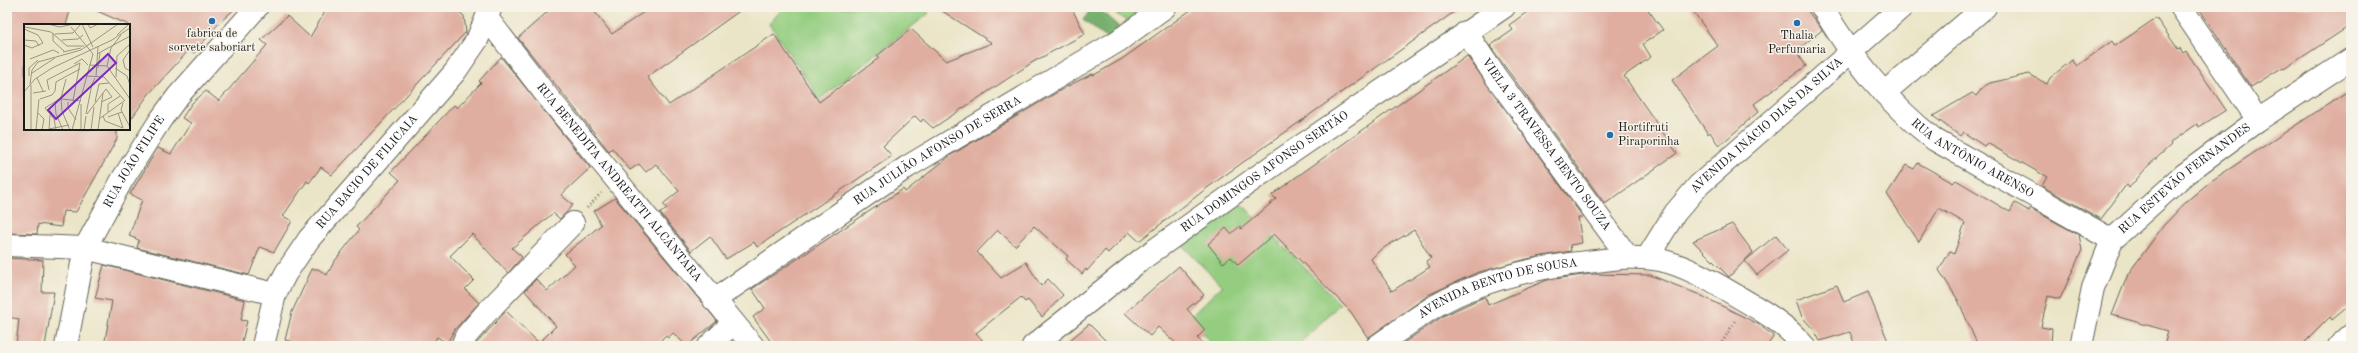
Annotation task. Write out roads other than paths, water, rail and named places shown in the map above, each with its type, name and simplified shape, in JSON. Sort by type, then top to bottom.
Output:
[{"type":"street","name":"RUA JOÃO FILIPE","points":[[66,346],[84,248],[122,180],[161,119],[178,96],[257,7]]},
{"type":"street","name":"RUA JULIÃO AFONSO DE SERRA","points":[[714,300],[907,167],[1118,41],[1165,7]]},
{"type":"street","name":"RUA DOMINGOS AFONSO SERTÃO","points":[[1033,346],[1149,254],[1504,7]]},
{"type":"street","name":"RUA ANTÔNIO ARENSO","points":[[1822,7],[1851,54],[1910,121],[1935,140],[2112,240]]},
{"type":"street","name":"AVENIDA INÁCIO DIAS DA SILVA","points":[[1637,257],[1699,185],[1851,54],[1902,7]]},
{"type":"street","points":[[1884,93],[1985,7]]},
{"type":"street","points":[[2181,7],[2258,120]]},
{"type":"street","name":"RUA BENEDITA ANDREATTI ALCÂNTARA","points":[[489,12],[520,63],[753,346]]},
{"type":"street","name":"RUA BACIO DE FILICAIA","points":[[263,346],[275,294],[286,273],[309,239],[455,72],[477,40],[489,12]]},
{"type":"street","name":"VIELA 3 TRAVESSA BENTO SOUZA","points":[[1466,32],[1496,77],[1637,257]]},
{"type":"street","name":"RUA ESTEVÃO FERNANDES","points":[[2081,346],[2093,288],[2112,240],[2185,174],[2258,120],[2351,59]]},
{"type":"street","points":[[462,346],[466,336],[486,312],[573,223]]},
{"type":"street","points":[[7,245],[84,248],[275,294]]},
{"type":"street","name":"AVENIDA BENTO DE SOUSA","points":[[1377,346],[1437,305],[1468,290],[1515,274],[1552,265],[1637,257],[1674,264],[1715,283],[1795,334],[1804,346]]},
{"type":"street","points":[[709,346],[733,323]]},
{"type":"street","points":[[2339,346],[2351,335]]},
{"type":"place","name":"fabrica de sorvete saboriart","points":[[212,21]]},
{"type":"place","name":"Thalia Perfumaria","points":[[1797,23]]},
{"type":"place","name":"Hortifruti Piraporinha","points":[[1610,135]]}]
